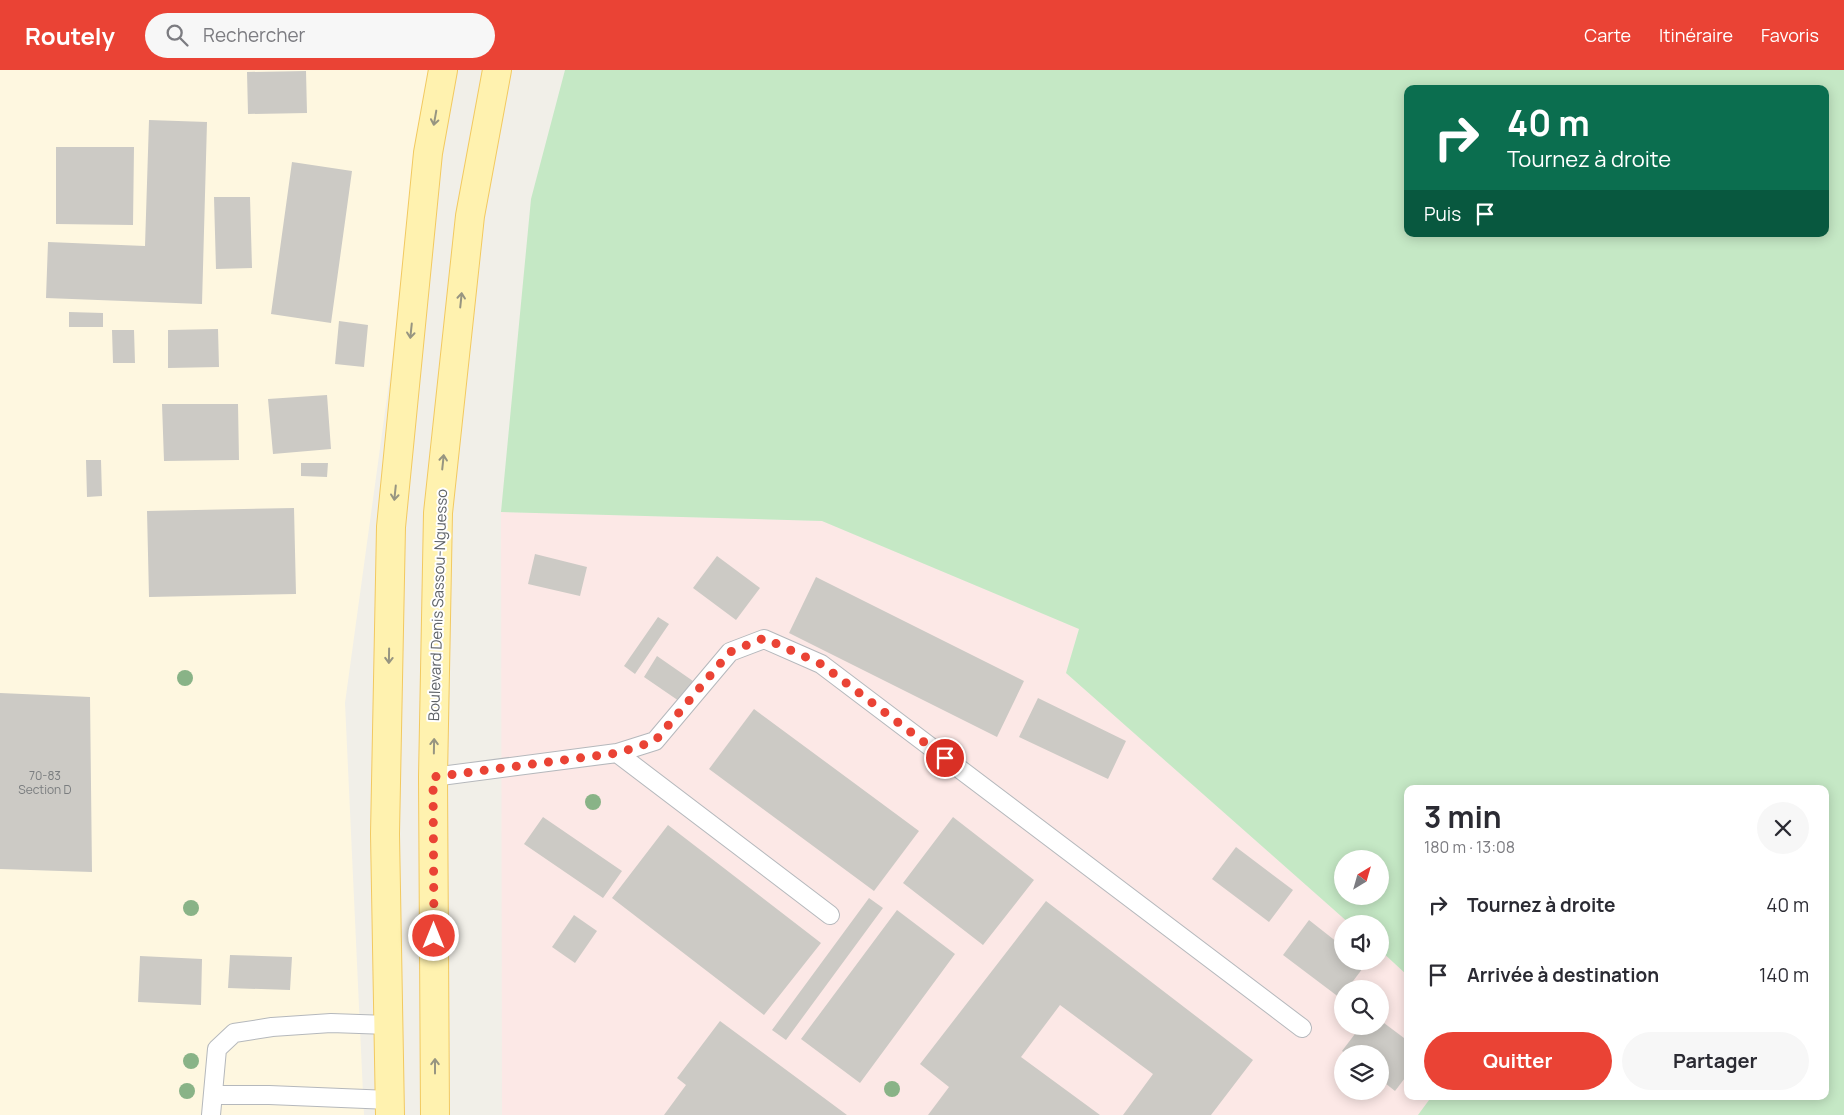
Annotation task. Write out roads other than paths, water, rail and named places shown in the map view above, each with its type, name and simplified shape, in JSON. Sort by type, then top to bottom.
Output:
[{"type":"main road","points":[[390,1108],[385,834],[391,527],[428,153],[444,70]]},
{"type":"main road","name":"Boulevard Denis Sassou-Nguesso","points":[[435,1115],[433,777],[438,513],[470,216],[497,70]]},
{"type":"lane","points":[[433,777],[618,753],[655,741],[730,652],[764,638],[821,664],[1302,1028]]},
{"type":"lane","points":[[618,753],[830,915]]},
{"type":"lane","points":[[211,1115],[217,1049],[234,1032],[331,1023],[388,1025]]},
{"type":"lane","points":[[213,1095],[269,1095],[390,1108]]}]
